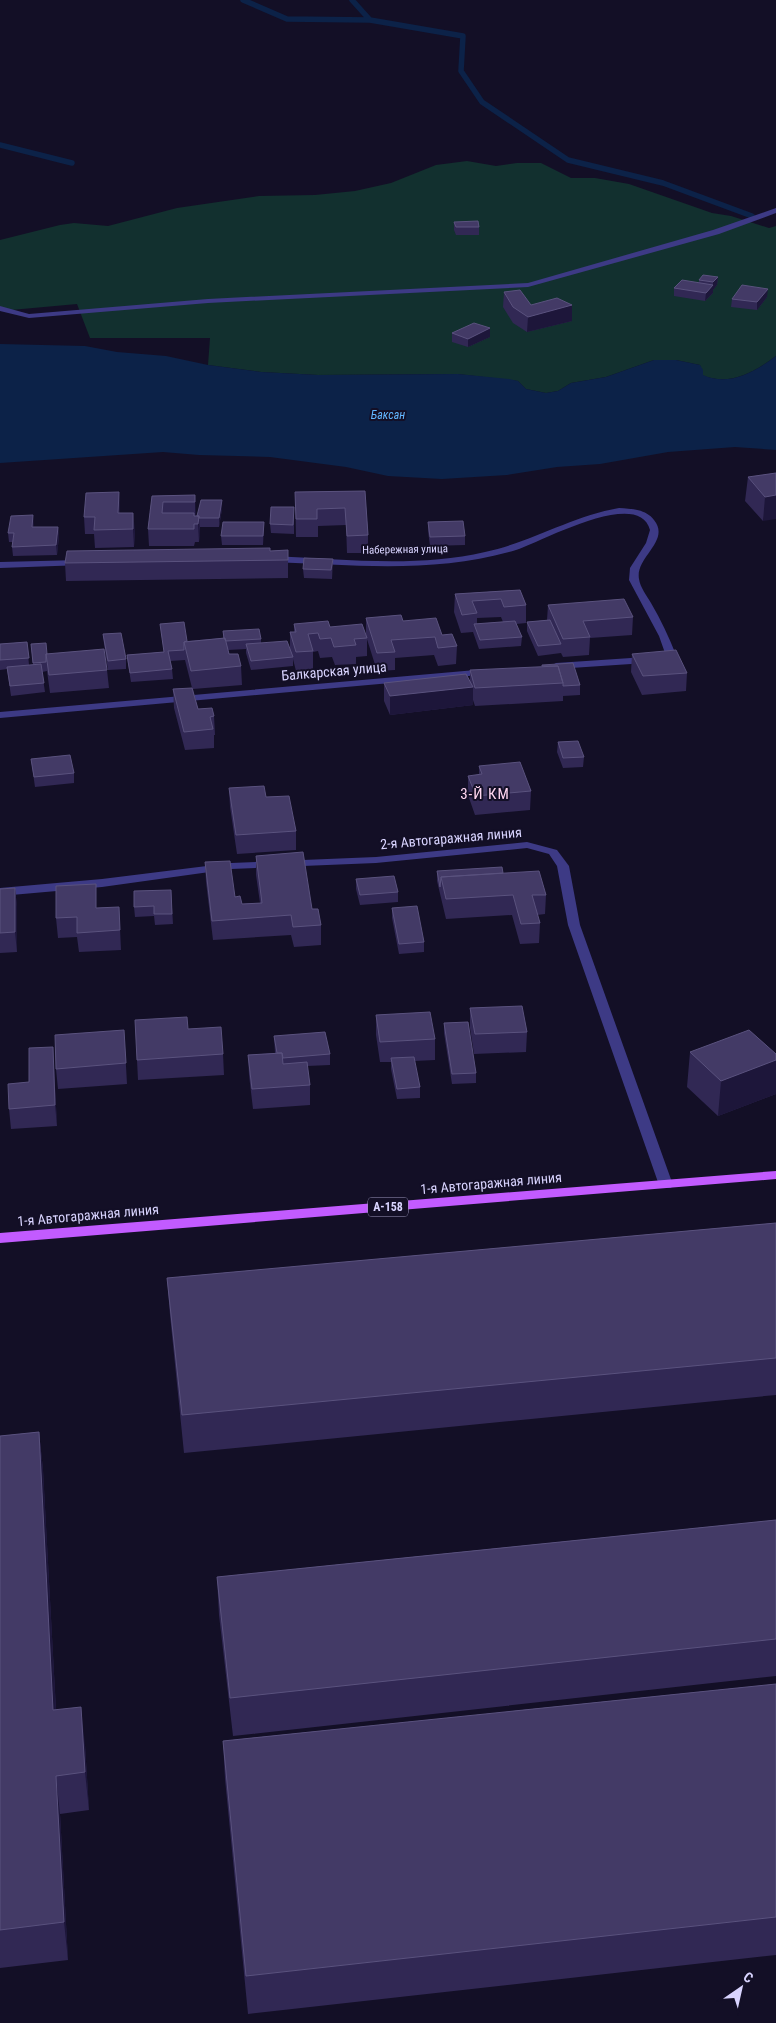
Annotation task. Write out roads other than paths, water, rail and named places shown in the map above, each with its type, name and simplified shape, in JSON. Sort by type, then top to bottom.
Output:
[{"type":"main road","name":"1-я Автогаражная линия","points":[[0,1238],[776,1175]]},
{"type":"street","points":[[0,308],[29,316],[208,301],[528,285],[716,232],[776,210]]},
{"type":"street","name":"Набережная улица","points":[[258,559],[443,562],[495,553],[603,514],[618,511],[638,513],[647,518],[652,524],[654,534],[651,543],[634,569],[634,580],[664,636],[671,655],[646,660],[547,667]]},
{"type":"street","points":[[0,565],[91,562]]},
{"type":"street","name":"Балкарская улица","points":[[0,714],[497,671]]},
{"type":"street","name":"2-я Автогаражная линия","points":[[0,892],[111,882],[231,866],[376,860],[501,846],[527,845],[553,852],[563,866],[574,925],[666,1185]]},
{"type":"water","name":"Баксан","points":[[0,344],[85,346],[117,352],[166,356],[208,365],[261,372],[318,375],[458,374],[509,379],[518,381],[526,389],[546,393],[558,391],[571,383],[606,377],[654,360],[676,360],[700,365],[703,375],[722,379],[741,376],[751,372],[776,356],[776,450],[735,447],[668,452],[600,464],[557,467],[507,475],[442,479],[388,476],[346,467],[270,457],[163,452],[0,463]]},
{"type":"waterway","points":[[243,0],[287,19],[370,20]]},
{"type":"waterway","points":[[352,0],[370,20]]},
{"type":"waterway","points":[[370,20],[463,36],[461,71],[482,102],[568,160],[663,183],[752,216]]},
{"type":"waterway","points":[[0,145],[72,163]]},
{"type":"district","name":"3-Й КМ","points":[[485,794]]}]
